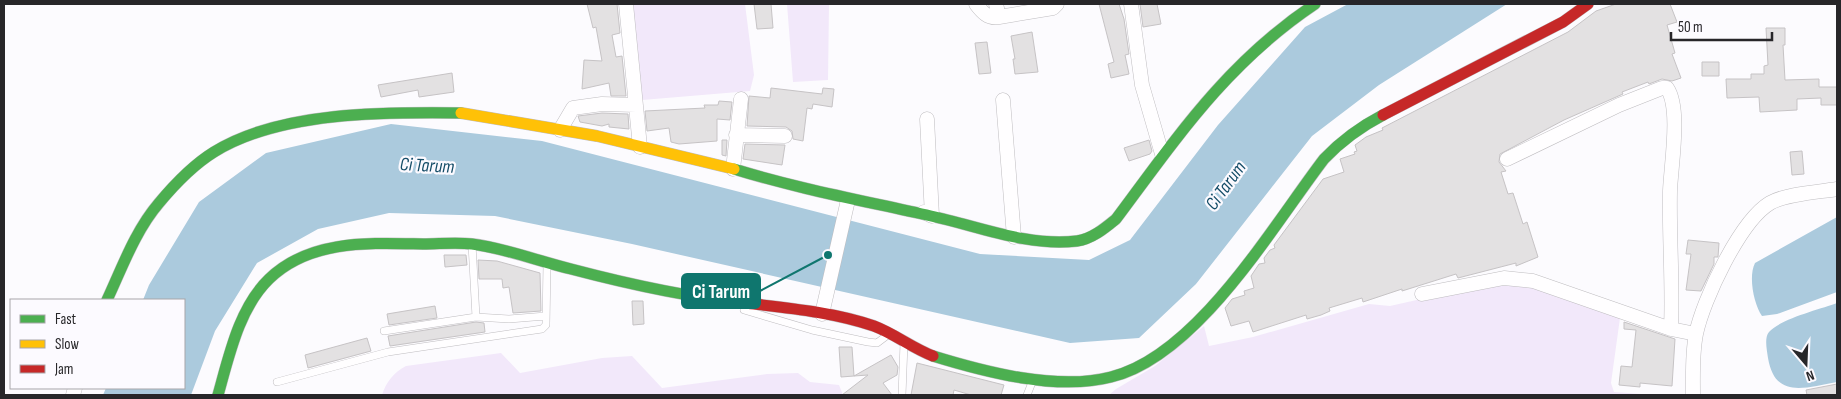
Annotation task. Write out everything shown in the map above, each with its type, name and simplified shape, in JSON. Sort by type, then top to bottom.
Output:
[{"type":"street","points":[[626,4],[640,147]]},
{"type":"street","points":[[976,4],[992,18],[998,10],[1054,8],[1057,4]]},
{"type":"street","points":[[1131,4],[1142,85],[1162,154]]},
{"type":"street","points":[[107,299],[140,231],[158,204],[194,168],[214,152],[243,138],[299,122],[325,117],[412,111],[466,113],[560,130],[733,169],[847,203],[932,216],[1032,241],[1078,241],[1102,231],[1116,219],[1162,154],[1214,90],[1236,67],[1271,35],[1316,4]]},
{"type":"street","points":[[218,395],[248,307],[261,286],[283,267],[305,256],[334,248],[388,243],[472,244],[681,294],[822,310],[871,325],[930,355],[956,362],[1034,378],[1099,381],[1130,372],[1186,335],[1211,308],[1319,165],[1340,142],[1362,126],[1563,22],[1588,4]]},
{"type":"street","points":[[1507,158],[1619,104],[1662,88],[1667,88],[1673,105],[1670,192],[1672,243],[1683,331],[1693,360],[1693,395]]},
{"type":"street","points":[[733,169],[741,99]]},
{"type":"street","points":[[1003,100],[1014,237]]},
{"type":"street","points":[[560,130],[573,108],[602,104],[636,105]]},
{"type":"street","points":[[927,119],[932,216]]},
{"type":"street","points":[[736,135],[785,136]]},
{"type":"street","points":[[766,178],[792,179],[830,186],[898,202],[932,216]]},
{"type":"street","points":[[1683,331],[1704,308],[1729,254],[1755,216],[1773,201],[1837,189]]},
{"type":"street","points":[[822,310],[847,203]]},
{"type":"street","points":[[1422,294],[1504,278],[1533,281],[1683,331]]},
{"type":"lane","points":[[472,244],[476,317]]},
{"type":"lane","points":[[277,382],[388,352],[542,329],[546,325],[547,263]]},
{"type":"lane","points":[[724,300],[734,307],[773,320],[868,342],[877,343],[890,333]]},
{"type":"lane","points":[[384,331],[476,317],[509,319],[546,316]]},
{"type":"lane","points":[[902,395],[904,343]]},
{"type":"lane","points":[[1027,395],[1034,378]]},
{"type":"shaded area","points":[[631,4],[745,4],[754,75],[750,91],[642,100],[632,35]]},
{"type":"shaded area","points":[[787,4],[829,4],[828,80],[793,82]]},
{"type":"shaded area","points":[[1492,283],[1544,289],[1620,318],[1611,383],[1614,392],[1655,395],[1109,395],[1155,366],[1204,326],[1209,346],[1253,337],[1369,304],[1390,306]]},
{"type":"shaded area","points":[[501,353],[520,373],[602,358],[632,356],[662,388],[767,374],[798,373],[810,382],[839,385],[843,395],[382,395],[391,378],[406,366]]},
{"type":"water","points":[[1348,4],[1507,4],[1379,85],[1312,136],[1196,284],[1139,338],[1070,343],[632,244],[495,216],[389,213],[318,229],[257,263],[215,331],[191,395],[103,395],[106,389],[185,389],[185,299],[143,299],[149,285],[199,202],[266,153],[391,124],[542,141],[980,254],[1089,260],[1130,240],[1218,125],[1305,27]]},
{"type":"water","points":[[1837,217],[1837,292],[1777,314],[1762,316],[1757,305],[1752,283],[1755,263]]},
{"type":"water","points":[[1837,303],[1837,382],[1803,388],[1793,388],[1784,385],[1777,380],[1772,371],[1766,344],[1767,335],[1774,327],[1782,323]]},
{"type":"building","points":[[587,4],[617,4],[620,33],[612,35],[616,57],[622,56],[626,96],[611,96],[609,83],[582,89],[584,60],[602,61],[596,27],[593,28]]},
{"type":"building","points":[[754,4],[771,4],[773,28],[757,29]]},
{"type":"building","points":[[1099,4],[1119,4],[1124,19],[1129,54],[1125,55],[1129,74],[1111,78],[1108,64],[1114,62]]},
{"type":"building","points":[[1140,4],[1157,4],[1161,24],[1143,27]]},
{"type":"building","points":[[1616,4],[1670,4],[1677,22],[1667,25],[1675,53],[1672,54],[1681,78],[1672,81],[1662,79],[1649,84],[1648,82],[1622,92],[1623,94],[1564,120],[1500,154],[1499,162],[1506,171],[1501,172],[1508,194],[1513,193],[1523,224],[1527,222],[1538,257],[1516,266],[1516,263],[1458,278],[1456,274],[1363,302],[1362,298],[1329,308],[1330,311],[1321,315],[1307,319],[1306,315],[1253,332],[1249,321],[1231,326],[1225,308],[1232,299],[1245,295],[1244,291],[1254,288],[1251,276],[1259,264],[1265,263],[1264,258],[1270,250],[1275,248],[1274,245],[1323,179],[1344,172],[1340,159],[1355,154],[1354,152],[1357,151],[1355,145],[1366,137],[1383,130],[1382,128],[1568,32],[1596,11]]},
{"type":"building","points":[[1766,28],[1785,28],[1785,45],[1783,45],[1785,80],[1819,79],[1819,87],[1837,87],[1837,105],[1821,105],[1821,98],[1797,99],[1797,110],[1760,112],[1759,97],[1727,98],[1726,79],[1751,79],[1751,74],[1764,74],[1764,66],[1768,65]]},
{"type":"building","points":[[1032,32],[1038,72],[1015,74],[1013,59],[1015,59],[1011,36]]},
{"type":"building","points":[[987,42],[991,73],[979,74],[975,43]]},
{"type":"building","points":[[1702,62],[1719,62],[1719,76],[1702,76]]},
{"type":"building","points":[[452,73],[454,92],[419,97],[418,90],[381,97],[378,85]]},
{"type":"building","points":[[771,88],[822,94],[823,88],[834,89],[832,107],[813,104],[812,109],[807,108],[803,141],[793,139],[792,131],[786,127],[747,126],[749,96],[770,98]]},
{"type":"building","points":[[719,101],[732,102],[730,120],[717,119],[717,141],[679,144],[671,142],[669,128],[647,131],[645,111],[705,108],[704,105],[718,105]]},
{"type":"building","points":[[602,113],[628,114],[629,129],[609,127],[609,124],[602,126],[580,122],[578,116]]},
{"type":"building","points":[[722,140],[727,140],[726,156],[722,155]]},
{"type":"building","points":[[1149,140],[1152,151],[1150,154],[1129,161],[1124,148]]},
{"type":"building","points":[[745,144],[785,145],[782,165],[743,159]]},
{"type":"building","points":[[1802,151],[1804,174],[1792,175],[1790,152]]},
{"type":"building","points":[[1688,240],[1719,243],[1718,257],[1714,257],[1714,264],[1701,291],[1686,290],[1691,254],[1686,254]]},
{"type":"building","points":[[444,255],[466,255],[467,265],[445,267]]},
{"type":"building","points":[[478,260],[497,261],[540,273],[541,311],[513,313],[509,287],[503,288],[502,279],[479,279]]},
{"type":"building","points":[[632,301],[643,301],[644,324],[633,325]]},
{"type":"building","points":[[435,306],[437,318],[389,325],[387,314]]},
{"type":"building","points":[[476,322],[484,323],[485,332],[390,346],[388,336]]},
{"type":"building","points":[[1624,322],[1675,339],[1672,386],[1640,383],[1640,387],[1619,385],[1621,366],[1632,367],[1636,330],[1624,329]]},
{"type":"building","points":[[367,338],[371,351],[308,368],[305,355]]},
{"type":"building","points":[[839,347],[852,347],[854,376],[841,377]]},
{"type":"building","points":[[891,355],[898,367],[897,375],[883,383],[892,395],[842,395],[868,375],[854,376]]},
{"type":"building","points":[[917,363],[1004,385],[1001,395],[971,395],[954,390],[953,395],[911,395]]},
{"type":"building","points":[[1837,384],[1837,395],[1807,395],[1806,390]]},
{"type":"traffic: fast","points":[[734,169],[807,189],[1022,238],[1059,242],[1083,240],[1098,233],[1116,219],[1183,130],[1230,76],[1284,27],[1315,4]]},
{"type":"traffic: fast","points":[[107,299],[130,250],[150,214],[184,176],[214,152],[240,139],[270,128],[301,121],[367,114],[461,113]]},
{"type":"traffic: fast","points":[[933,356],[1021,378],[1068,382],[1090,381],[1111,377],[1143,364],[1173,344],[1202,317],[1230,286],[1324,159],[1352,134],[1383,115]]},
{"type":"traffic: fast","points":[[218,395],[236,333],[250,304],[259,291],[269,279],[285,266],[322,250],[342,246],[383,243],[472,244],[497,248],[592,275],[636,285],[679,294],[745,303]]},
{"type":"traffic: slow","points":[[461,113],[597,136],[734,169]]},
{"type":"traffic: jam","points":[[1383,115],[1563,22],[1588,4]]},
{"type":"traffic: jam","points":[[745,303],[810,311],[858,321],[882,329],[933,356]]},
{"type":"place","name":"Ci Tarum","points":[[828,255]]}]
